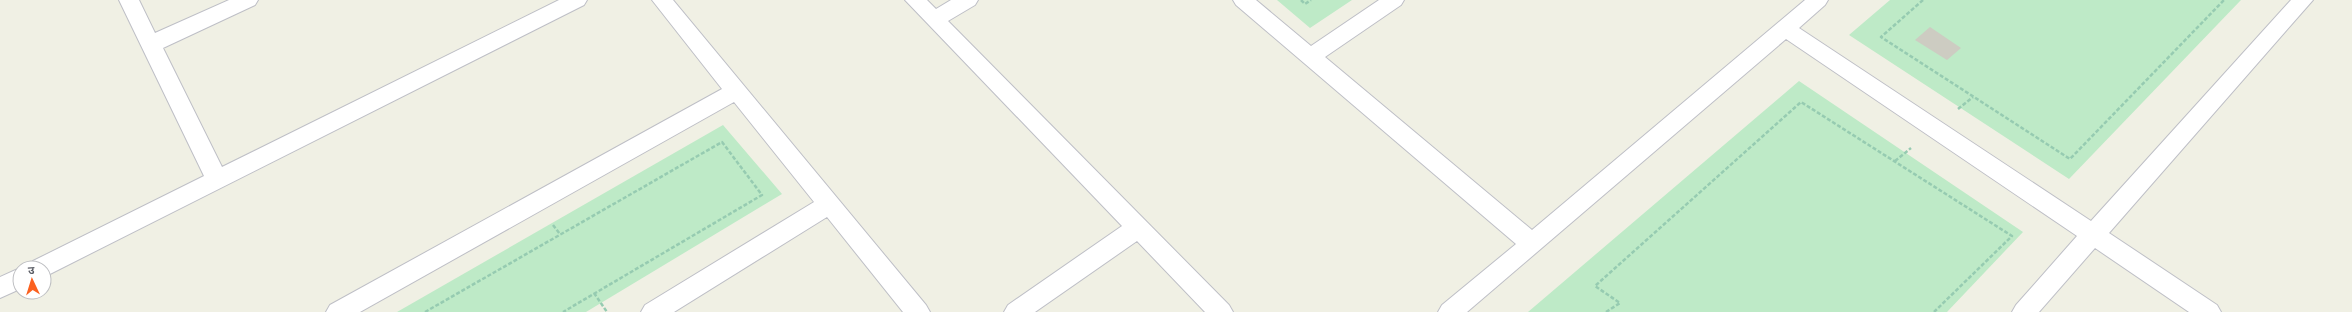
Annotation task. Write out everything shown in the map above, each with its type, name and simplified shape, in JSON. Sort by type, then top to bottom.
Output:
[{"type":"street","points":[[129,0],[217,180]]},
{"type":"street","points":[[151,44],[248,0]]},
{"type":"street","points":[[52,262],[577,0]]},
{"type":"street","points":[[662,0],[918,312]]},
{"type":"street","points":[[915,0],[1221,312]]},
{"type":"street","points":[[934,19],[968,0]]},
{"type":"street","points":[[1243,0],[1532,244]]},
{"type":"street","points":[[1310,57],[1394,0]]},
{"type":"street","points":[[1450,312],[1786,29],[1818,0]]},
{"type":"street","points":[[2024,312],[2303,0]]},
{"type":"street","points":[[1786,29],[2209,312]]},
{"type":"street","points":[[338,312],[736,91]]},
{"type":"street","points":[[653,312],[830,204]]},
{"type":"street","points":[[1016,312],[1138,228]]},
{"type":"street","points":[[0,288],[12,282]]},
{"type":"path","points":[[1301,0],[1305,4],[1311,0]]},
{"type":"path","points":[[1923,0],[1881,37],[2070,159],[2224,0]]},
{"type":"path","points":[[1606,312],[1620,303],[1595,286],[1801,102],[2012,236],[1934,312]]},
{"type":"path","points":[[425,312],[722,142],[762,195],[563,312]]},
{"type":"path","points":[[594,294],[608,312]]},
{"type":"green space","points":[[1277,0],[1352,0],[1310,28]]},
{"type":"green space","points":[[1890,0],[2241,0],[2069,179],[1849,35]]},
{"type":"green space","points":[[1799,81],[2023,232],[1947,312],[1528,312]]},
{"type":"green space","points":[[723,125],[782,194],[586,312],[397,312]]},
{"type":"building","points":[[1930,27],[1961,48],[1947,60],[1915,40]]}]
